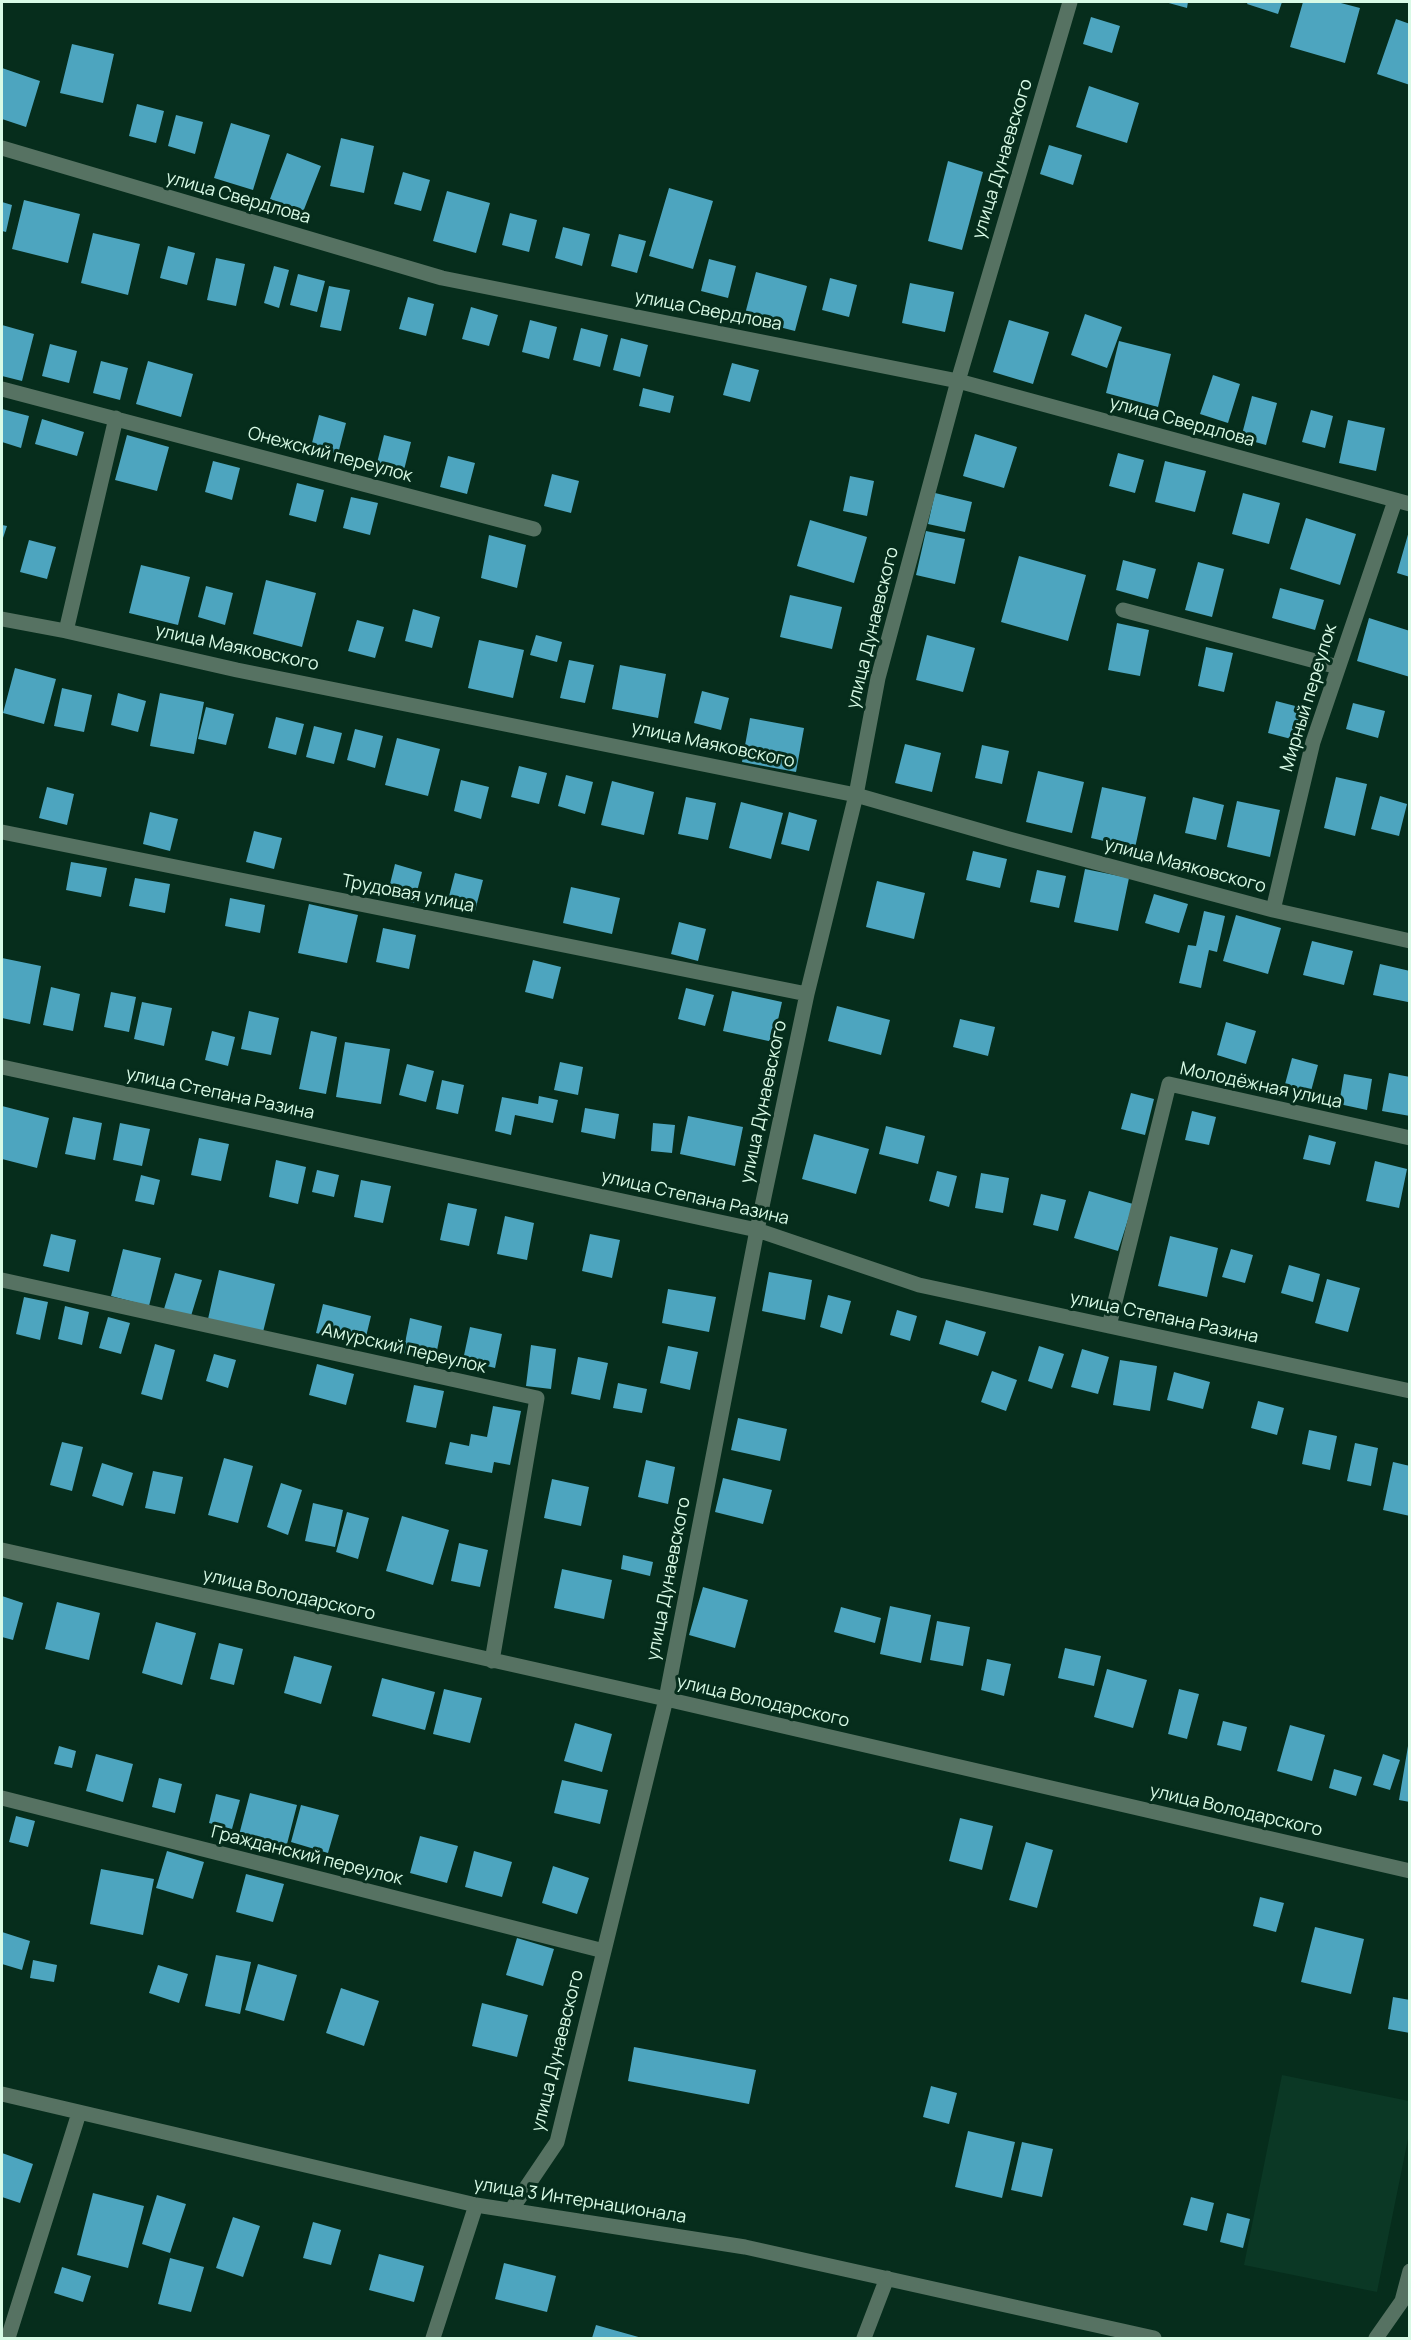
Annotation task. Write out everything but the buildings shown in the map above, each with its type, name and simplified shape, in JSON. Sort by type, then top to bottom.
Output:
[{"type":"street","name":"улица Дунаевского","points":[[511,2210],[557,2142],[666,1699],[757,1230],[807,994],[856,795],[878,678],[958,381],[1070,2]]},
{"type":"street","name":"улица Свердлова","points":[[2,148],[442,278],[958,381],[1402,502]]},
{"type":"street","name":"Онежский переулок","points":[[2,389],[534,529]]},
{"type":"street","points":[[66,631],[116,418]]},
{"type":"street","name":"Мирный переулок","points":[[1273,910],[1313,742],[1338,667],[1402,502]]},
{"type":"street","points":[[1123,610],[1338,667]]},
{"type":"street","name":"улица Маяковского","points":[[2,619],[66,631],[237,670],[856,795],[1273,910],[1410,941]]},
{"type":"street","name":"Трудовая улица","points":[[2,832],[807,994]]},
{"type":"street","name":"улица Степана Разина","points":[[2,1067],[757,1230],[919,1285],[1410,1391]]},
{"type":"street","name":"Молодёжная улица","points":[[1109,1326],[1169,1084],[1410,1138]]},
{"type":"street","name":"Амурский переулок","points":[[2,1280],[537,1398],[492,1661]]},
{"type":"street","name":"улица Володарского","points":[[2,1550],[666,1699],[1410,1871]]},
{"type":"street","name":"Гражданский переулок","points":[[2,1798],[604,1951]]},
{"type":"street","name":"улица 3 Интернационала","points":[[2,2094],[476,2205],[745,2247],[1154,2338]]},
{"type":"street","points":[[8,2338],[79,2113]]},
{"type":"street","points":[[433,2338],[476,2205]]},
{"type":"street","points":[[1376,2338],[1402,2301],[1410,2271]]},
{"type":"street","points":[[864,2338],[887,2278]]},
{"type":"shaded area","points":[[1282,2075],[1409,2101],[1409,2134],[1377,2292],[1244,2265]]}]
